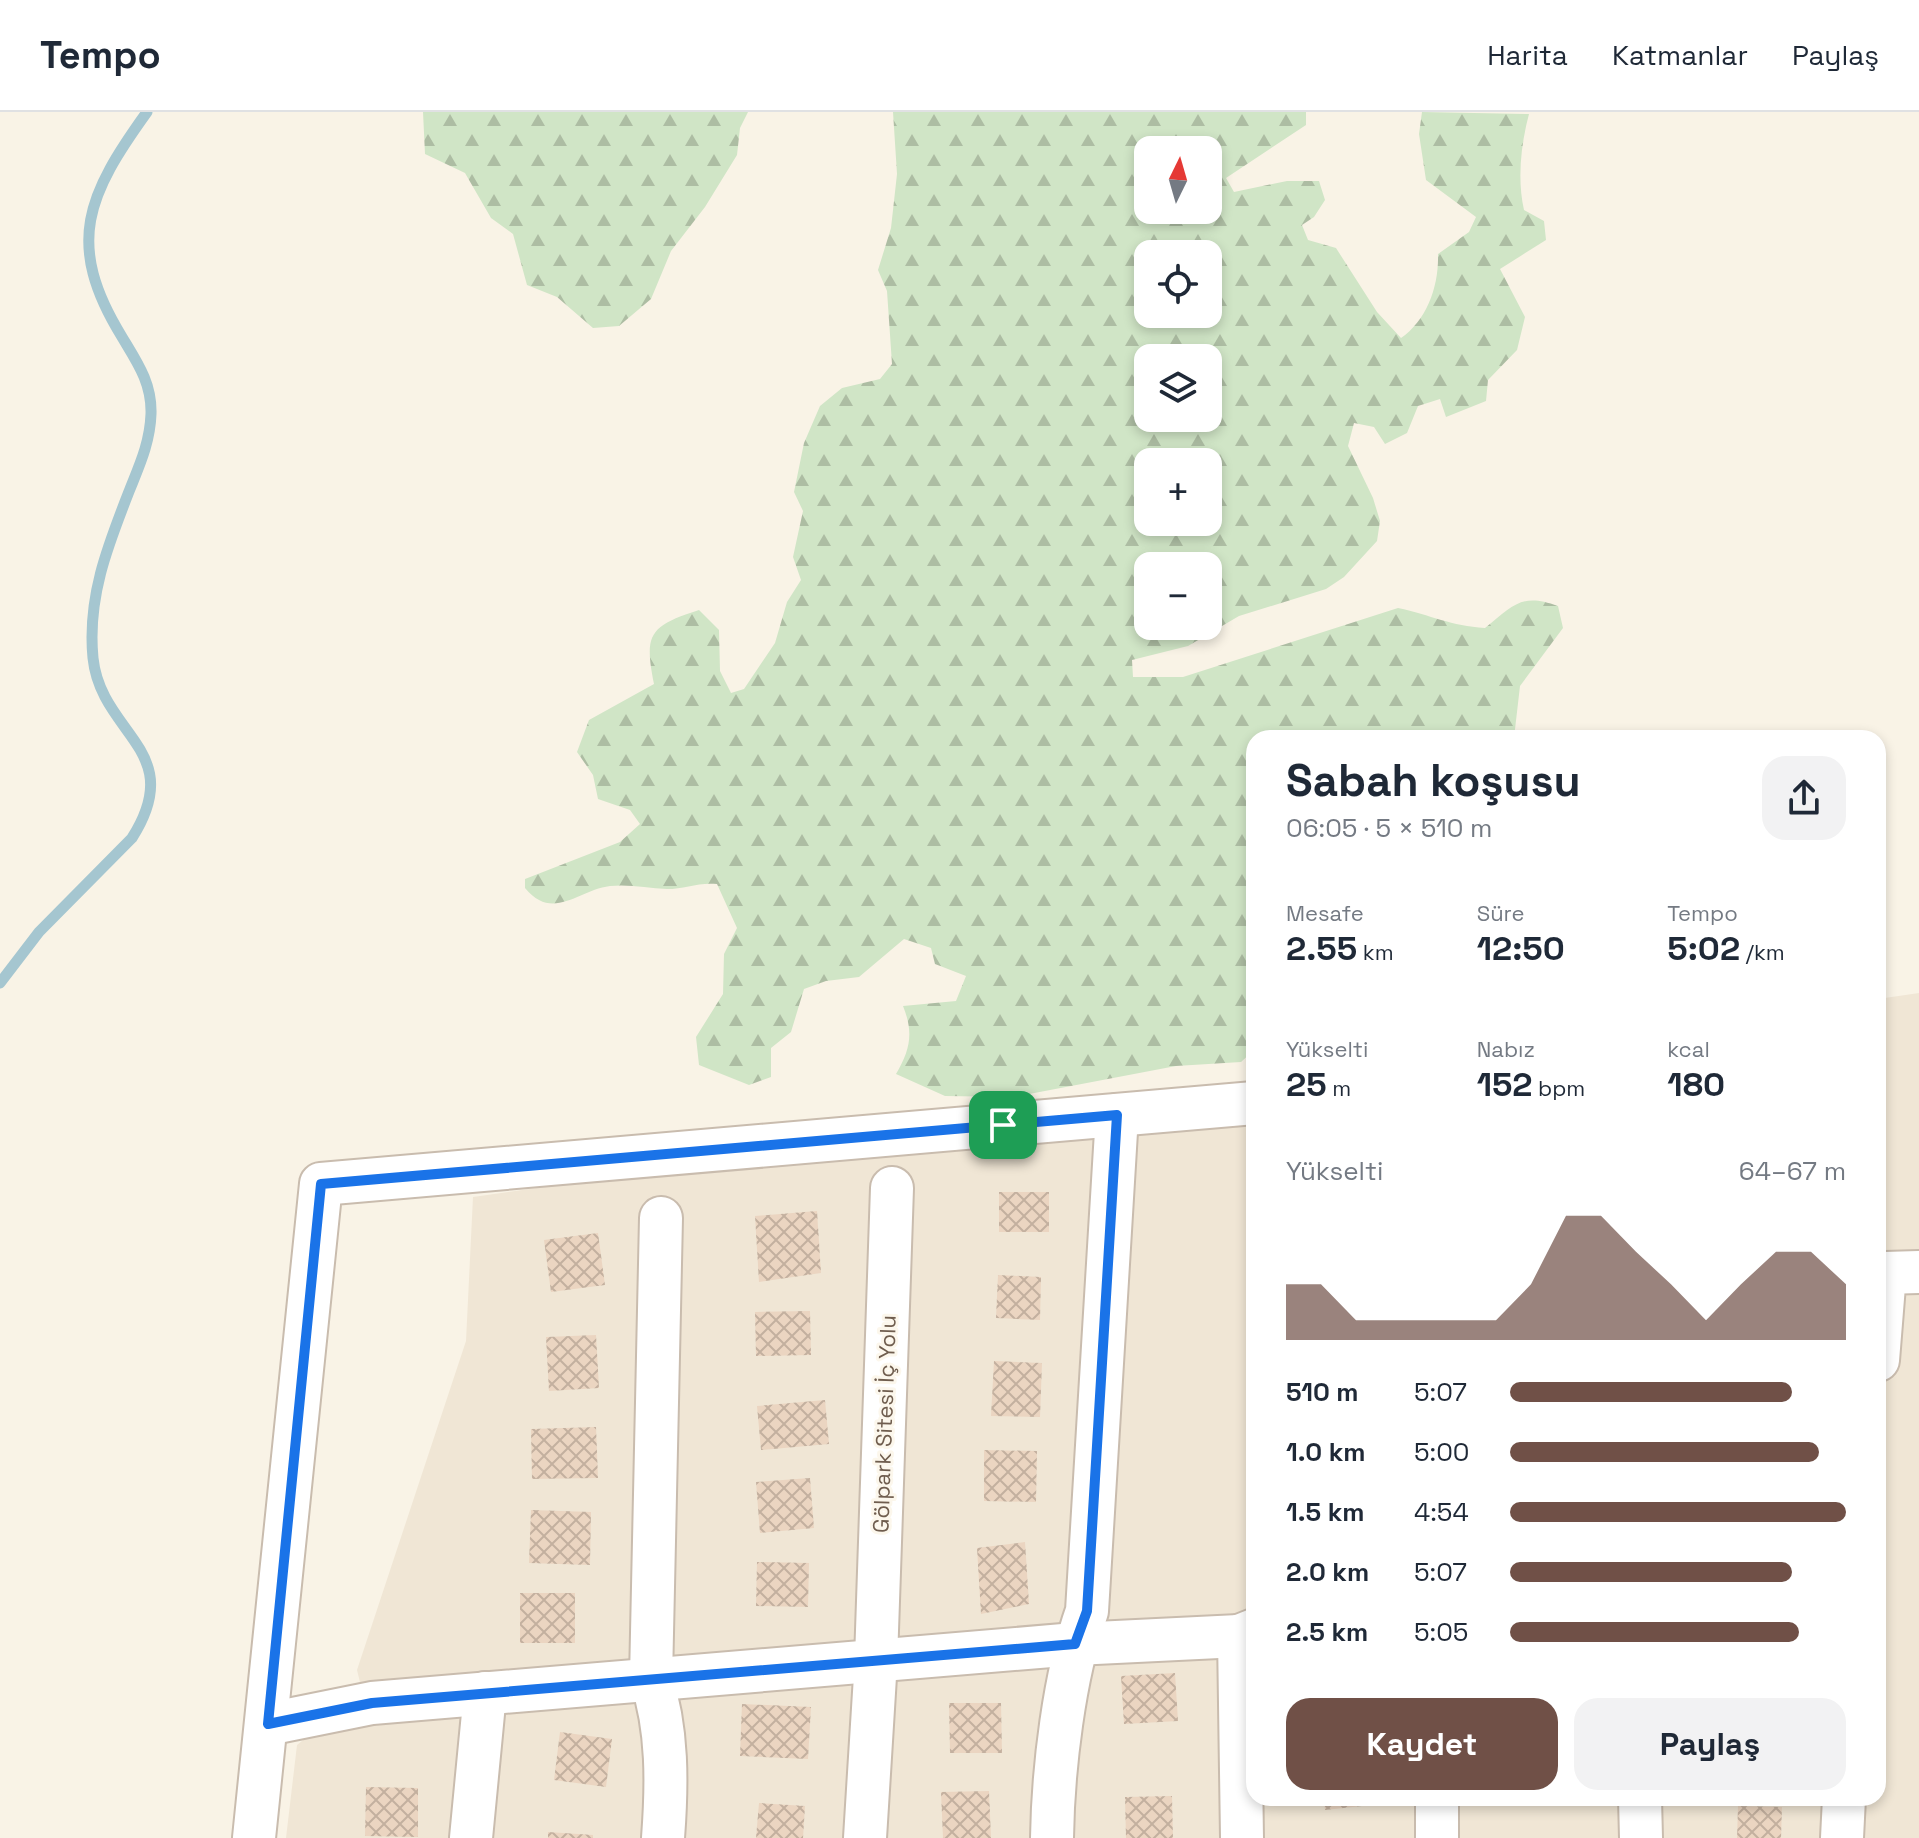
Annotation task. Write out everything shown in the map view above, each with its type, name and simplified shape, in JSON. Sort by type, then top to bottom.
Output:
[{"type":"street","points":[[254,1838],[321,1184],[1246,1104]]},
{"type":"street","points":[[1052,1838],[1052,1803],[1075,1644],[1087,1611],[1117,1115]]},
{"type":"street","name":"Gölpark Sitesi İç Yolu","points":[[865,1838],[876,1660],[892,1188]]},
{"type":"street","points":[[661,1218],[651,1679],[661,1708],[667,1792],[663,1838]]},
{"type":"street","points":[[1886,1273],[1919,1272]]},
{"type":"street","points":[[268,1724],[372,1703],[1075,1644],[1246,1633]]},
{"type":"street","points":[[1242,1838],[1246,1674]]},
{"type":"street","points":[[471,1838],[485,1693]]},
{"type":"street","points":[[1437,1806],[1437,1838]]},
{"type":"street","points":[[1640,1806],[1641,1838]]},
{"type":"street","points":[[1842,1838],[1844,1806]]},
{"type":"shaded area","points":[[1919,993],[1919,1838],[286,1838],[297,1745],[328,1720],[367,1711],[357,1670],[466,1341],[473,1197],[1246,1088],[1246,1806],[1886,1806],[1886,998]]},
{"type":"green space","points":[[423,112],[748,112],[740,128],[737,155],[705,207],[671,251],[651,299],[619,326],[593,328],[557,297],[527,285],[513,234],[491,218],[465,173],[425,154]]},
{"type":"green space","points":[[893,112],[1306,112],[1306,125],[1226,178],[1234,192],[1287,181],[1319,181],[1325,200],[1314,217],[1302,225],[1308,240],[1336,248],[1377,312],[1401,338],[1418,322],[1430,301],[1438,254],[1469,232],[1476,217],[1426,180],[1419,134],[1422,112],[1529,114],[1521,162],[1522,198],[1524,210],[1544,221],[1546,240],[1500,269],[1525,317],[1517,350],[1488,380],[1486,401],[1446,417],[1440,399],[1418,406],[1407,433],[1385,444],[1374,427],[1354,423],[1348,446],[1373,498],[1380,521],[1377,541],[1344,577],[1326,589],[1239,616],[1222,626],[1222,552],[1134,552],[1134,640],[1198,640],[1188,646],[1132,660],[1133,677],[1183,677],[1398,608],[1451,623],[1485,628],[1518,604],[1535,600],[1558,606],[1563,628],[1520,686],[1515,730],[1246,730],[1246,1057],[1241,1062],[1176,1066],[1014,1097],[945,1096],[896,1074],[909,1041],[909,1025],[903,1006],[956,1001],[966,976],[935,964],[931,948],[904,939],[859,977],[826,981],[804,989],[791,1032],[771,1048],[771,1077],[749,1085],[699,1065],[696,1037],[723,994],[724,954],[737,928],[717,884],[667,889],[610,886],[556,903],[535,898],[525,888],[525,879],[620,842],[640,824],[630,810],[598,799],[593,775],[577,752],[589,720],[654,684],[651,643],[660,627],[699,610],[719,630],[720,671],[731,693],[744,689],[775,643],[787,602],[801,580],[793,557],[803,511],[794,492],[804,443],[820,406],[842,388],[880,379],[892,364],[887,291],[878,270],[891,228],[897,174]]},
{"type":"building","points":[[999,1192],[1049,1192],[1049,1232],[999,1232]]},
{"type":"building","points":[[817,1211],[821,1273],[759,1282],[755,1216]]},
{"type":"building","points":[[598,1233],[605,1285],[551,1292],[544,1240]]},
{"type":"building","points":[[998,1275],[1041,1277],[1040,1320],[996,1318]]},
{"type":"building","points":[[810,1311],[811,1355],[756,1356],[755,1312]]},
{"type":"building","points":[[596,1335],[599,1388],[549,1391],[546,1337]]},
{"type":"building","points":[[994,1361],[1042,1363],[1040,1417],[991,1416]]},
{"type":"building","points":[[825,1400],[829,1444],[761,1450],[757,1406]]},
{"type":"building","points":[[596,1427],[598,1478],[532,1479],[531,1429]]},
{"type":"building","points":[[984,1450],[1037,1451],[1036,1502],[984,1501]]},
{"type":"building","points":[[810,1478],[814,1528],[760,1533],[756,1482]]},
{"type":"building","points":[[531,1510],[591,1512],[590,1565],[529,1563]]},
{"type":"building","points":[[1025,1542],[1029,1604],[981,1614],[977,1548]]},
{"type":"building","points":[[757,1562],[809,1563],[808,1607],[756,1606]]},
{"type":"building","points":[[520,1593],[575,1593],[575,1643],[520,1643]]},
{"type":"building","points":[[1175,1673],[1178,1721],[1124,1724],[1121,1676]]},
{"type":"building","points":[[949,1703],[1001,1703],[1002,1753],[950,1753]]},
{"type":"building","points":[[742,1704],[811,1707],[808,1759],[740,1756]]},
{"type":"building","points":[[560,1732],[612,1739],[606,1787],[554,1780]]},
{"type":"building","points":[[366,1787],[418,1788],[418,1837],[365,1836]]},
{"type":"building","points":[[989,1791],[991,1838],[943,1838],[941,1792]]},
{"type":"building","points":[[1172,1796],[1173,1838],[1126,1838],[1125,1797]]},
{"type":"building","points":[[759,1803],[805,1806],[803,1838],[756,1838]]},
{"type":"building","points":[[1325,1806],[1362,1806],[1325,1810]]},
{"type":"building","points":[[1738,1806],[1782,1807],[1781,1838],[1737,1838]]},
{"type":"building","points":[[548,1832],[593,1835],[593,1838],[548,1838]]},
{"type":"waterway","points":[[0,983],[39,932],[132,838],[147,808],[151,784],[146,763],[99,684],[92,636],[101,572],[144,453],[151,403],[142,373],[104,304],[93,274],[89,246],[91,220],[98,194],[110,169],[147,112]]},
{"type":"route","points":[[1117,1115],[1087,1611],[1075,1644],[372,1703],[268,1724],[321,1184],[1003,1125],[1117,1115]]}]
